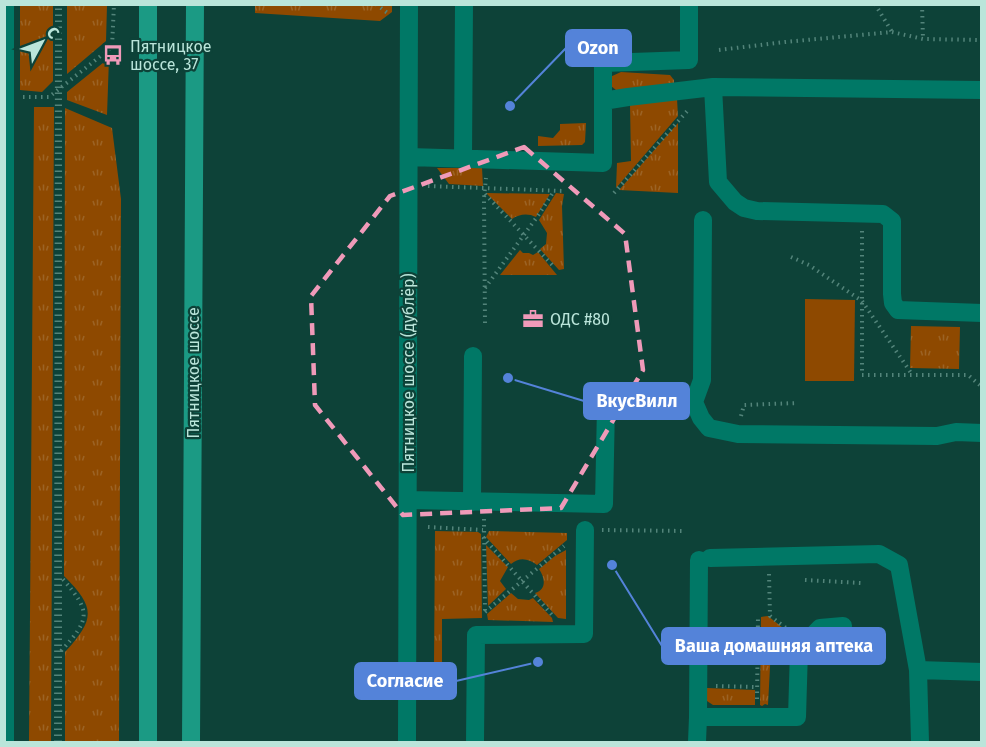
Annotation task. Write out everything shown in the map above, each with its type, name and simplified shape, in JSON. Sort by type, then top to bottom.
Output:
[{"type":"main road","points":[[148,4],[148,742]]},
{"type":"main road","name":"Пятницкое шоссе","points":[[191,742],[195,4]]},
{"type":"street","points":[[5,4],[5,742]]},
{"type":"street","name":"Пятницкое шоссе (дублёр)","points":[[407,742],[410,4]]},
{"type":"street","points":[[463,158],[464,4]]},
{"type":"street","points":[[409,157],[603,163],[603,63],[689,60],[689,4]]},
{"type":"street","points":[[603,102],[628,96],[713,87],[981,90]]},
{"type":"street","points":[[713,87],[718,182],[735,202],[744,208],[757,211],[883,214],[892,220],[892,294],[893,303],[898,310],[981,313]]},
{"type":"street","points":[[703,220],[702,380],[694,402],[701,418],[709,428],[738,434],[938,436],[956,432],[981,433]]},
{"type":"street","points":[[472,502],[473,356]]},
{"type":"street","points":[[408,500],[604,504],[606,406],[694,402]]},
{"type":"street","points":[[475,742],[476,635],[584,634],[585,530]]},
{"type":"street","points":[[698,742],[704,559],[769,555],[879,554],[899,565],[918,670],[920,742]]},
{"type":"street","points":[[698,717],[797,717],[799,650],[820,628],[843,626]]},
{"type":"street","points":[[918,670],[981,672]]},
{"type":"path","points":[[59,4],[62,87],[60,742]]},
{"type":"path","points":[[56,742],[59,4]]},
{"type":"path","points":[[18,97],[49,97],[112,47],[114,4]]},
{"type":"path","points":[[875,4],[892,32]]},
{"type":"path","points":[[922,4],[923,39]]},
{"type":"path","points":[[719,50],[892,32],[923,39],[981,40]]},
{"type":"path","points":[[614,193],[680,118],[713,87]]},
{"type":"path","points":[[485,323],[486,159]]},
{"type":"path","points":[[427,186],[485,191],[564,191]]},
{"type":"path","points":[[485,191],[555,268]]},
{"type":"path","points":[[484,289],[554,191]]},
{"type":"path","points":[[862,214],[862,375],[968,375],[981,387]]},
{"type":"path","points":[[791,257],[809,264],[862,301],[911,374]]},
{"type":"path","points":[[738,434],[744,405],[798,403]]},
{"type":"path","points":[[484,518],[484,623]]},
{"type":"path","points":[[428,527],[483,530]]},
{"type":"path","points":[[485,612],[585,530],[685,531]]},
{"type":"path","points":[[483,537],[557,620]]},
{"type":"path","points":[[769,555],[770,616],[792,632]]},
{"type":"path","points":[[61,578],[81,603],[84,620],[74,637],[61,651]]},
{"type":"path","points":[[805,580],[861,583]]},
{"type":"path","points":[[757,717],[758,617]]},
{"type":"path","points":[[705,686],[757,687]]},
{"type":"highlighted area","points":[[524,147],[625,234],[643,370],[561,508],[403,515],[315,405],[311,296],[390,196]]},
{"type":"green space","points":[[20,5],[53,5],[53,81],[42,92],[20,90]]},
{"type":"green space","points":[[67,5],[107,5],[106,41],[67,74]]},
{"type":"green space","points":[[255,5],[392,5],[392,12],[380,21],[255,13]]},
{"type":"green space","points":[[109,58],[107,115],[67,100],[67,92]]},
{"type":"green space","points":[[621,72],[670,75],[674,80],[674,86],[616,90],[611,86],[610,77]]},
{"type":"green space","points":[[677,99],[678,116],[616,188],[617,163],[631,161],[630,104]]},
{"type":"green space","points":[[34,107],[54,107],[51,742],[29,742]]},
{"type":"green space","points":[[65,108],[112,128],[121,199],[119,742],[65,742],[65,652],[82,631],[88,614],[82,597],[64,576]]},
{"type":"green space","points":[[586,123],[585,142],[582,145],[538,146],[538,136],[553,138],[560,130],[560,124]]},
{"type":"green space","points":[[678,123],[678,193],[619,190]]},
{"type":"green space","points":[[437,168],[482,168],[483,186],[449,184]]},
{"type":"green space","points":[[486,193],[550,194],[536,217],[524,215],[512,219]]},
{"type":"green space","points":[[556,193],[564,194],[562,206],[564,269],[559,270],[540,249],[546,244],[547,233],[539,220]]},
{"type":"green space","points":[[520,250],[533,255],[538,252],[557,275],[500,275]]},
{"type":"green space","points":[[805,299],[855,300],[854,381],[805,381]]},
{"type":"green space","points":[[911,326],[960,327],[959,369],[910,368]]},
{"type":"green space","points":[[435,531],[478,532],[481,534],[482,618],[442,619],[442,664],[434,665]]},
{"type":"green space","points":[[489,531],[567,533],[567,540],[537,565],[524,559],[511,564],[486,537]]},
{"type":"green space","points":[[486,545],[508,567],[500,581],[506,589],[488,606]]},
{"type":"green space","points":[[566,550],[566,619],[558,618],[535,593],[542,589],[544,583],[539,569]]},
{"type":"green space","points":[[511,593],[518,599],[533,598],[553,622],[488,620],[487,614]]},
{"type":"green space","points":[[768,616],[798,640],[787,648],[771,648],[768,705],[762,706],[760,705],[761,617]]},
{"type":"green space","points":[[707,688],[755,690],[755,705],[713,705],[707,701]]},
{"type":"place","name":"Пятницкое шоссе, 37","points":[[113,55]]},
{"type":"place","name":"Ozon","points":[[510,106]]},
{"type":"place","name":"ОДС #80","points":[[533,319]]},
{"type":"place","name":"ВкусВилл","points":[[508,378]]},
{"type":"place","name":"Ваша домашняя аптека","points":[[612,565]]},
{"type":"place","name":"Согласие","points":[[538,662]]}]
